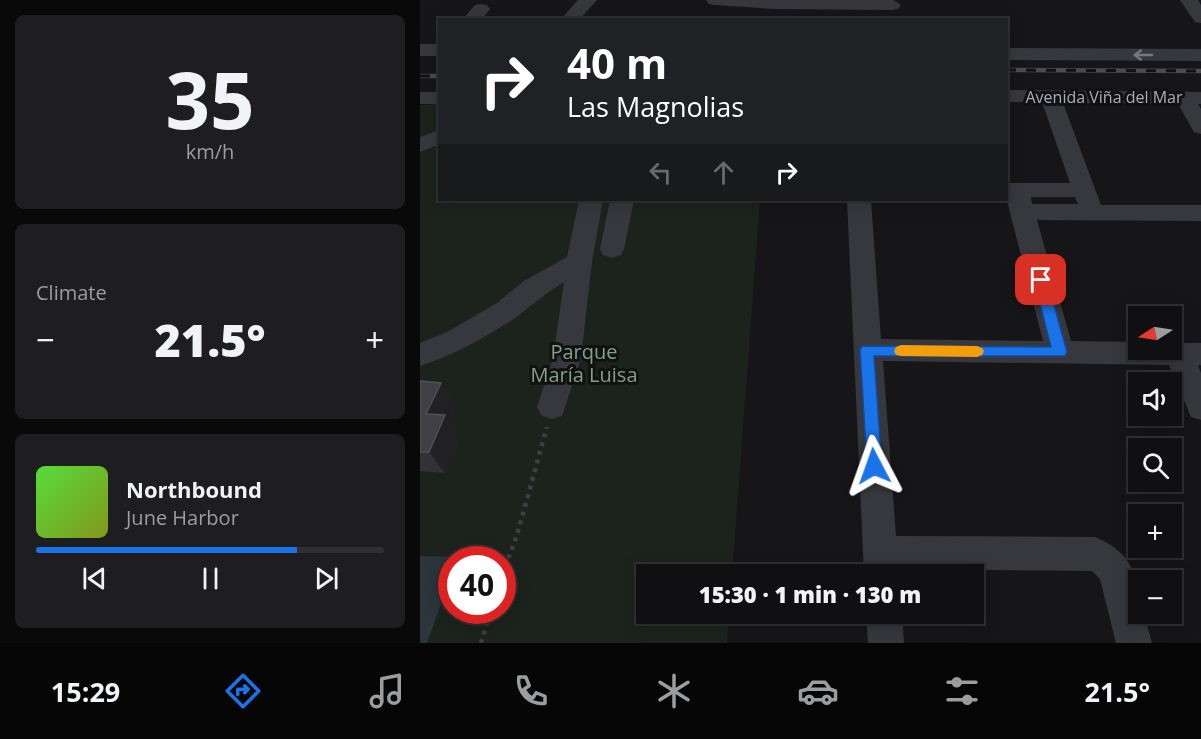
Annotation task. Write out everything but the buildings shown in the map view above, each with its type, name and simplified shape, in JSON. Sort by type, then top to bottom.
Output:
[{"type":"street","points":[[570,18],[588,0]]},
{"type":"street","points":[[705,18],[717,0],[893,8]]},
{"type":"street","points":[[1190,0],[1201,18]]},
{"type":"street","points":[[420,50],[438,50]]},
{"type":"street","points":[[1008,54],[1201,55]]},
{"type":"street","name":"Avenida Viña del Mar","points":[[1008,96],[1193,98]]},
{"type":"street","points":[[1050,96],[1088,201]]},
{"type":"street","points":[[420,98],[438,98]]},
{"type":"street","points":[[1193,98],[1201,128]]},
{"type":"street","points":[[420,145],[438,137]]},
{"type":"street","points":[[1060,352],[1016,197],[1088,201],[1201,213]]},
{"type":"street","points":[[552,407],[567,358],[579,262],[591,201]]},
{"type":"street","points":[[612,249],[622,201]]},
{"type":"street","points":[[859,201],[881,563],[1095,554],[1106,560],[1115,570],[1134,643]]},
{"type":"street","points":[[420,355],[457,340],[506,310],[534,288],[579,262]]},
{"type":"street","points":[[867,350],[1190,354],[1201,408]]},
{"type":"street","points":[[885,624],[886,643]]},
{"type":"path","points":[[513,546],[552,407]]},
{"type":"path","points":[[481,643],[487,624]]},
{"type":"green space","name":"Parque María Luisa","points":[[438,104],[438,201],[760,201],[733,564],[636,564],[636,624],[728,624],[727,643],[420,643],[420,105]]},
{"type":"shaded area","points":[[420,556],[438,556],[438,612],[427,643],[420,643]]},
{"type":"railway","points":[[1008,70],[1201,71]]},
{"type":"railway","points":[[420,76],[438,76]]},
{"type":"slow traffic","points":[[901,351],[977,351]]},
{"type":"route","points":[[874,466],[867,350],[1060,352],[1041,280]]}]
